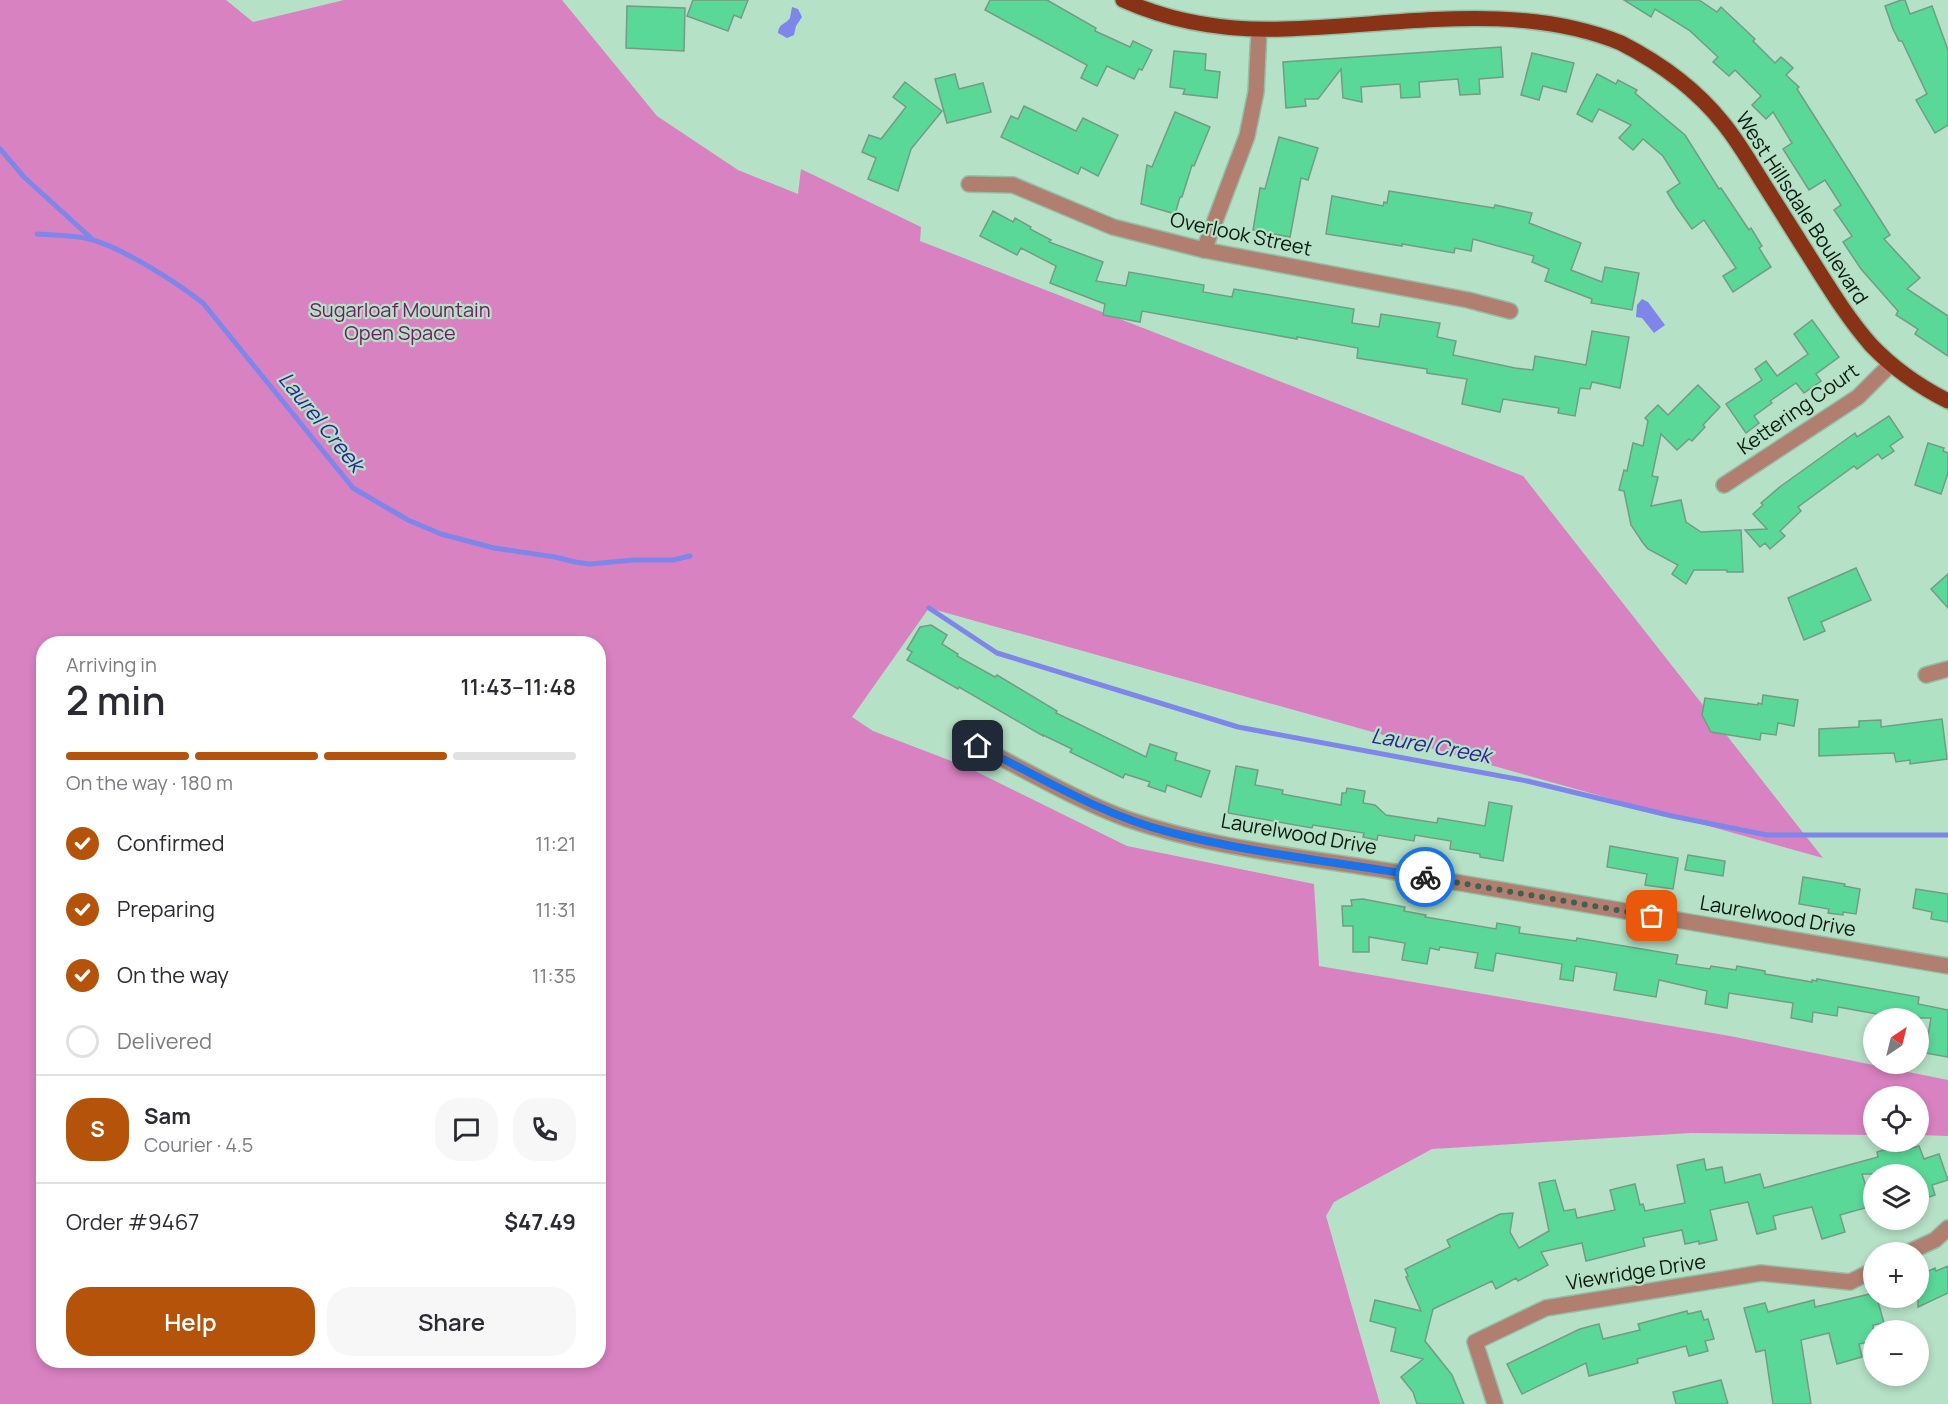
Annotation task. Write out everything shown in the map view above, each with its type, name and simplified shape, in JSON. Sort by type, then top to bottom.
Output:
[{"type":"main road","name":"West Hillsdale Boulevard","points":[[1123,0],[1180,20],[1231,28],[1286,29],[1462,14],[1511,14],[1567,23],[1619,42],[1664,68],[1684,84],[1723,123],[1739,144],[1839,303],[1872,346],[1913,380],[1948,401]]},
{"type":"street","points":[[1204,250],[1247,136],[1256,92],[1260,30]]},
{"type":"street","name":"Overlook Street","points":[[969,184],[1013,185],[1113,228],[1204,250],[1468,300],[1509,310]]},
{"type":"street","name":"Kettering Court","points":[[1724,485],[1858,397],[1891,364]]},
{"type":"street","points":[[1926,675],[1948,669]]},
{"type":"street","name":"Laurelwood Drive","points":[[978,746],[1125,818],[1168,832],[1272,853],[1948,966]]},
{"type":"street","points":[[1929,1243],[1948,1228]]},
{"type":"street","name":"Viewridge Drive","points":[[1495,1404],[1475,1342],[1546,1308],[1761,1273],[1850,1282],[1863,1276]]},
{"type":"green space","name":"Sugarloaf Mountain Open Space","points":[[0,0],[226,0],[253,22],[344,0],[562,0],[657,116],[738,170],[798,194],[801,169],[921,227],[920,241],[1523,476],[1823,858],[929,608],[852,717],[873,731],[967,767],[1127,846],[1314,884],[1319,966],[1730,1036],[1863,1063],[1863,1074],[1918,1074],[1948,1080],[1948,1136],[1929,1135],[1929,1086],[1863,1086],[1863,1135],[1691,1133],[1432,1149],[1334,1202],[1326,1216],[1380,1404],[0,1404]]},
{"type":"water","points":[[792,7],[798,9],[802,17],[796,26],[794,35],[787,38],[778,33],[781,26],[790,18]]},
{"type":"water","points":[[1642,299],[1648,302],[1665,325],[1654,333],[1642,318],[1636,317],[1637,305]]},
{"type":"building","points":[[693,0],[748,0],[741,18],[734,15],[728,31],[687,16]]},
{"type":"building","points":[[990,0],[1047,0],[1096,28],[1095,31],[1130,47],[1133,41],[1152,50],[1142,70],[1139,69],[1134,79],[1107,66],[1097,86],[1081,78],[1087,65],[985,10]]},
{"type":"building","points":[[1624,0],[1699,0],[1717,12],[1721,7],[1755,39],[1753,41],[1775,63],[1781,57],[1793,68],[1786,75],[1799,87],[1797,89],[1890,235],[1884,239],[1920,278],[1907,289],[1948,316],[1948,356],[1915,334],[1918,329],[1896,315],[1898,311],[1861,269],[1843,242],[1852,236],[1834,210],[1841,205],[1825,180],[1809,190],[1783,149],[1792,143],[1773,112],[1766,119],[1752,105],[1761,96],[1735,70],[1729,76],[1713,62],[1718,57],[1689,30],[1655,9],[1651,17]]},
{"type":"building","points":[[1905,0],[1910,14],[1932,6],[1948,50],[1948,125],[1935,133],[1916,100],[1927,94],[1902,41],[1899,41],[1893,29],[1885,6]]},
{"type":"building","points":[[627,6],[685,8],[684,51],[626,48]]},
{"type":"building","points":[[1501,47],[1503,77],[1479,79],[1480,94],[1460,95],[1458,79],[1419,82],[1420,97],[1401,98],[1400,84],[1361,87],[1362,102],[1343,98],[1341,69],[1318,99],[1305,99],[1306,106],[1286,108],[1283,62]]},
{"type":"building","points":[[1174,51],[1206,54],[1205,70],[1220,72],[1217,98],[1183,94],[1185,89],[1170,87]]},
{"type":"building","points":[[1532,53],[1574,63],[1566,92],[1543,86],[1539,100],[1521,95]]},
{"type":"building","points":[[955,74],[959,89],[983,83],[991,112],[947,123],[935,79]]},
{"type":"building","points":[[1597,74],[1616,84],[1618,80],[1637,90],[1635,93],[1685,135],[1719,189],[1721,188],[1749,230],[1751,228],[1762,246],[1759,248],[1771,267],[1733,292],[1723,276],[1736,268],[1704,220],[1692,229],[1677,208],[1667,192],[1680,183],[1663,156],[1643,139],[1633,150],[1619,138],[1631,125],[1599,109],[1592,122],[1577,114]]},
{"type":"building","points":[[905,82],[942,111],[911,149],[898,191],[868,179],[876,158],[862,152],[869,135],[881,139],[906,107],[893,97]]},
{"type":"building","points":[[1024,106],[1076,131],[1083,118],[1118,135],[1098,176],[1081,167],[1078,174],[1001,137],[1011,116],[1018,119]]},
{"type":"building","points":[[1175,112],[1210,127],[1194,166],[1192,165],[1175,214],[1141,204],[1147,165],[1152,167]]},
{"type":"building","points":[[1279,137],[1318,148],[1308,180],[1301,178],[1290,237],[1253,230],[1260,188],[1265,189]]},
{"type":"building","points":[[1389,191],[1494,208],[1495,205],[1532,213],[1529,223],[1581,243],[1571,270],[1602,282],[1605,267],[1639,273],[1632,310],[1591,303],[1592,299],[1545,281],[1549,269],[1532,262],[1534,256],[1473,239],[1471,251],[1455,248],[1454,253],[1326,234],[1332,196],[1383,206],[1384,202],[1387,203]]},
{"type":"building","points":[[993,211],[1013,222],[1015,218],[1051,240],[1049,242],[1103,262],[1096,281],[1126,286],[1129,272],[1204,285],[1203,292],[1232,297],[1234,289],[1354,309],[1352,323],[1379,327],[1381,314],[1440,323],[1437,337],[1456,341],[1453,355],[1515,368],[1533,370],[1535,356],[1586,365],[1592,331],[1629,337],[1620,388],[1592,382],[1590,389],[1580,388],[1575,416],[1558,413],[1559,408],[1503,399],[1500,412],[1462,404],[1467,379],[1427,373],[1427,369],[1357,358],[1358,348],[1142,311],[1140,322],[1103,315],[1105,304],[1050,283],[1056,266],[1021,248],[1017,255],[980,236]]},
{"type":"building","points":[[1812,320],[1839,357],[1816,374],[1821,381],[1804,393],[1796,383],[1770,401],[1772,403],[1754,416],[1759,423],[1746,433],[1726,404],[1762,380],[1755,369],[1766,361],[1777,376],[1808,354],[1794,334]]},
{"type":"building","points":[[1698,385],[1720,407],[1692,441],[1689,439],[1677,450],[1661,434],[1652,476],[1658,477],[1651,506],[1681,500],[1686,522],[1701,532],[1741,530],[1743,572],[1694,570],[1686,584],[1672,574],[1678,565],[1648,549],[1643,543],[1631,525],[1624,491],[1619,490],[1624,470],[1627,471],[1633,443],[1643,446],[1648,421],[1645,418],[1658,405],[1668,415]]},
{"type":"building","points":[[1889,416],[1903,437],[1890,446],[1894,451],[1882,459],[1878,454],[1857,469],[1854,466],[1798,507],[1801,511],[1780,531],[1785,536],[1770,549],[1765,543],[1760,547],[1745,530],[1767,529],[1753,514],[1763,505],[1761,503],[1855,433],[1857,437]]},
{"type":"building","points":[[1928,443],[1944,448],[1943,451],[1948,453],[1948,473],[1941,494],[1915,485]]},
{"type":"building","points":[[1856,568],[1871,600],[1821,622],[1825,631],[1804,640],[1788,598]]},
{"type":"building","points":[[1948,574],[1948,608],[1931,589]]},
{"type":"building","points":[[931,625],[947,635],[942,644],[958,654],[957,656],[995,677],[997,675],[1057,711],[1056,713],[1146,757],[1150,744],[1177,753],[1175,760],[1210,771],[1201,797],[1167,785],[1165,792],[1148,786],[1150,782],[1125,774],[1123,778],[1070,752],[1072,749],[1043,736],[907,660],[912,652],[907,649],[920,627]]},
{"type":"building","points":[[1763,695],[1798,700],[1794,726],[1778,723],[1776,735],[1761,733],[1760,740],[1711,732],[1702,715],[1705,698],[1758,705],[1758,703],[1762,704]]},
{"type":"building","points":[[1942,719],[1947,759],[1910,764],[1910,760],[1896,762],[1894,753],[1819,756],[1819,729],[1859,727],[1859,721],[1881,720],[1881,727]]},
{"type":"building","points":[[1236,766],[1258,770],[1255,785],[1283,790],[1282,794],[1341,805],[1342,793],[1346,793],[1347,788],[1365,791],[1363,803],[1375,805],[1386,815],[1437,823],[1438,818],[1485,826],[1489,802],[1512,806],[1503,861],[1450,849],[1451,841],[1415,835],[1414,841],[1378,835],[1377,840],[1363,837],[1364,833],[1313,825],[1312,828],[1228,813]]},
{"type":"building","points":[[1610,846],[1678,858],[1673,889],[1645,885],[1647,874],[1607,867]]},
{"type":"building","points":[[1688,855],[1725,861],[1723,876],[1685,870]]},
{"type":"building","points":[[1803,877],[1845,884],[1844,886],[1860,889],[1856,914],[1828,913],[1829,909],[1799,904]]},
{"type":"building","points":[[1916,889],[1948,894],[1948,922],[1931,919],[1932,912],[1913,908]]},
{"type":"building","points":[[1363,899],[1405,907],[1404,911],[1426,915],[1425,917],[1496,929],[1497,923],[1520,927],[1519,933],[1576,941],[1577,938],[1678,955],[1676,964],[1736,970],[1737,966],[1765,971],[1765,974],[1812,982],[1817,979],[1919,997],[1918,1004],[1948,1010],[1948,1057],[1929,1054],[1931,1018],[1929,1018],[1929,1008],[1863,1008],[1863,1012],[1838,1007],[1837,1016],[1813,1012],[1812,1022],[1791,1018],[1793,1003],[1729,993],[1727,1008],[1705,1004],[1707,991],[1659,980],[1656,997],[1614,990],[1617,973],[1575,966],[1573,981],[1560,979],[1562,964],[1496,953],[1493,971],[1475,968],[1478,953],[1440,947],[1439,950],[1430,948],[1427,964],[1402,960],[1405,943],[1369,937],[1369,952],[1353,952],[1353,926],[1343,926],[1342,906],[1352,906],[1351,900]]},
{"type":"building","points":[[1877,1152],[1921,1152],[1924,1159],[1939,1154],[1948,1180],[1932,1185],[1935,1195],[1929,1197],[1929,1164],[1863,1164],[1863,1209],[1840,1215],[1845,1232],[1822,1239],[1812,1207],[1773,1216],[1776,1229],[1757,1234],[1748,1202],[1710,1210],[1717,1240],[1685,1244],[1682,1230],[1643,1238],[1645,1246],[1586,1261],[1582,1243],[1541,1252],[1548,1265],[1518,1281],[1516,1278],[1496,1289],[1492,1281],[1433,1309],[1425,1341],[1452,1375],[1464,1404],[1417,1404],[1413,1392],[1401,1377],[1423,1359],[1391,1351],[1396,1328],[1370,1321],[1375,1300],[1421,1311],[1406,1277],[1408,1276],[1405,1269],[1450,1247],[1447,1240],[1500,1214],[1513,1213],[1510,1232],[1519,1248],[1549,1231],[1539,1183],[1555,1180],[1564,1211],[1575,1209],[1577,1218],[1615,1210],[1610,1190],[1635,1184],[1640,1205],[1643,1204],[1645,1211],[1685,1203],[1677,1165],[1704,1159],[1706,1170],[1722,1167],[1725,1183],[1760,1174],[1764,1188],[1878,1157]]},
{"type":"building","points":[[1948,1266],[1948,1293],[1929,1302],[1929,1271],[1935,1268],[1936,1271]]},
{"type":"building","points":[[1863,1296],[1863,1308],[1880,1308],[1883,1320],[1863,1320],[1863,1343],[1859,1344],[1862,1357],[1837,1364],[1829,1333],[1801,1340],[1811,1404],[1773,1404],[1765,1350],[1756,1352],[1744,1308],[1765,1303],[1768,1312],[1814,1300],[1815,1307]]},
{"type":"building","points":[[1687,1311],[1688,1314],[1701,1311],[1704,1320],[1708,1319],[1714,1339],[1705,1341],[1708,1351],[1689,1356],[1686,1346],[1637,1359],[1638,1363],[1589,1376],[1586,1363],[1522,1394],[1507,1364],[1580,1329],[1599,1324],[1603,1339],[1640,1330],[1638,1324]]},
{"type":"building","points":[[1721,1380],[1728,1404],[1676,1404],[1673,1392]]},
{"type":"waterway","points":[[0,149],[24,177],[91,238]]},
{"type":"waterway","name":"Laurel Creek","points":[[37,234],[79,237],[106,245],[150,267],[203,303],[353,488],[408,520],[441,534],[494,548],[590,564],[634,560],[673,560],[690,556]]},
{"type":"waterway","name":"Laurel Creek","points":[[929,608],[997,653],[1238,727],[1527,781],[1672,816],[1767,835],[1948,835]]},
{"type":"way so far","points":[[1425,877],[1652,916]]},
{"type":"route","points":[[978,746],[1125,818],[1168,832],[1272,853],[1425,877]]}]
